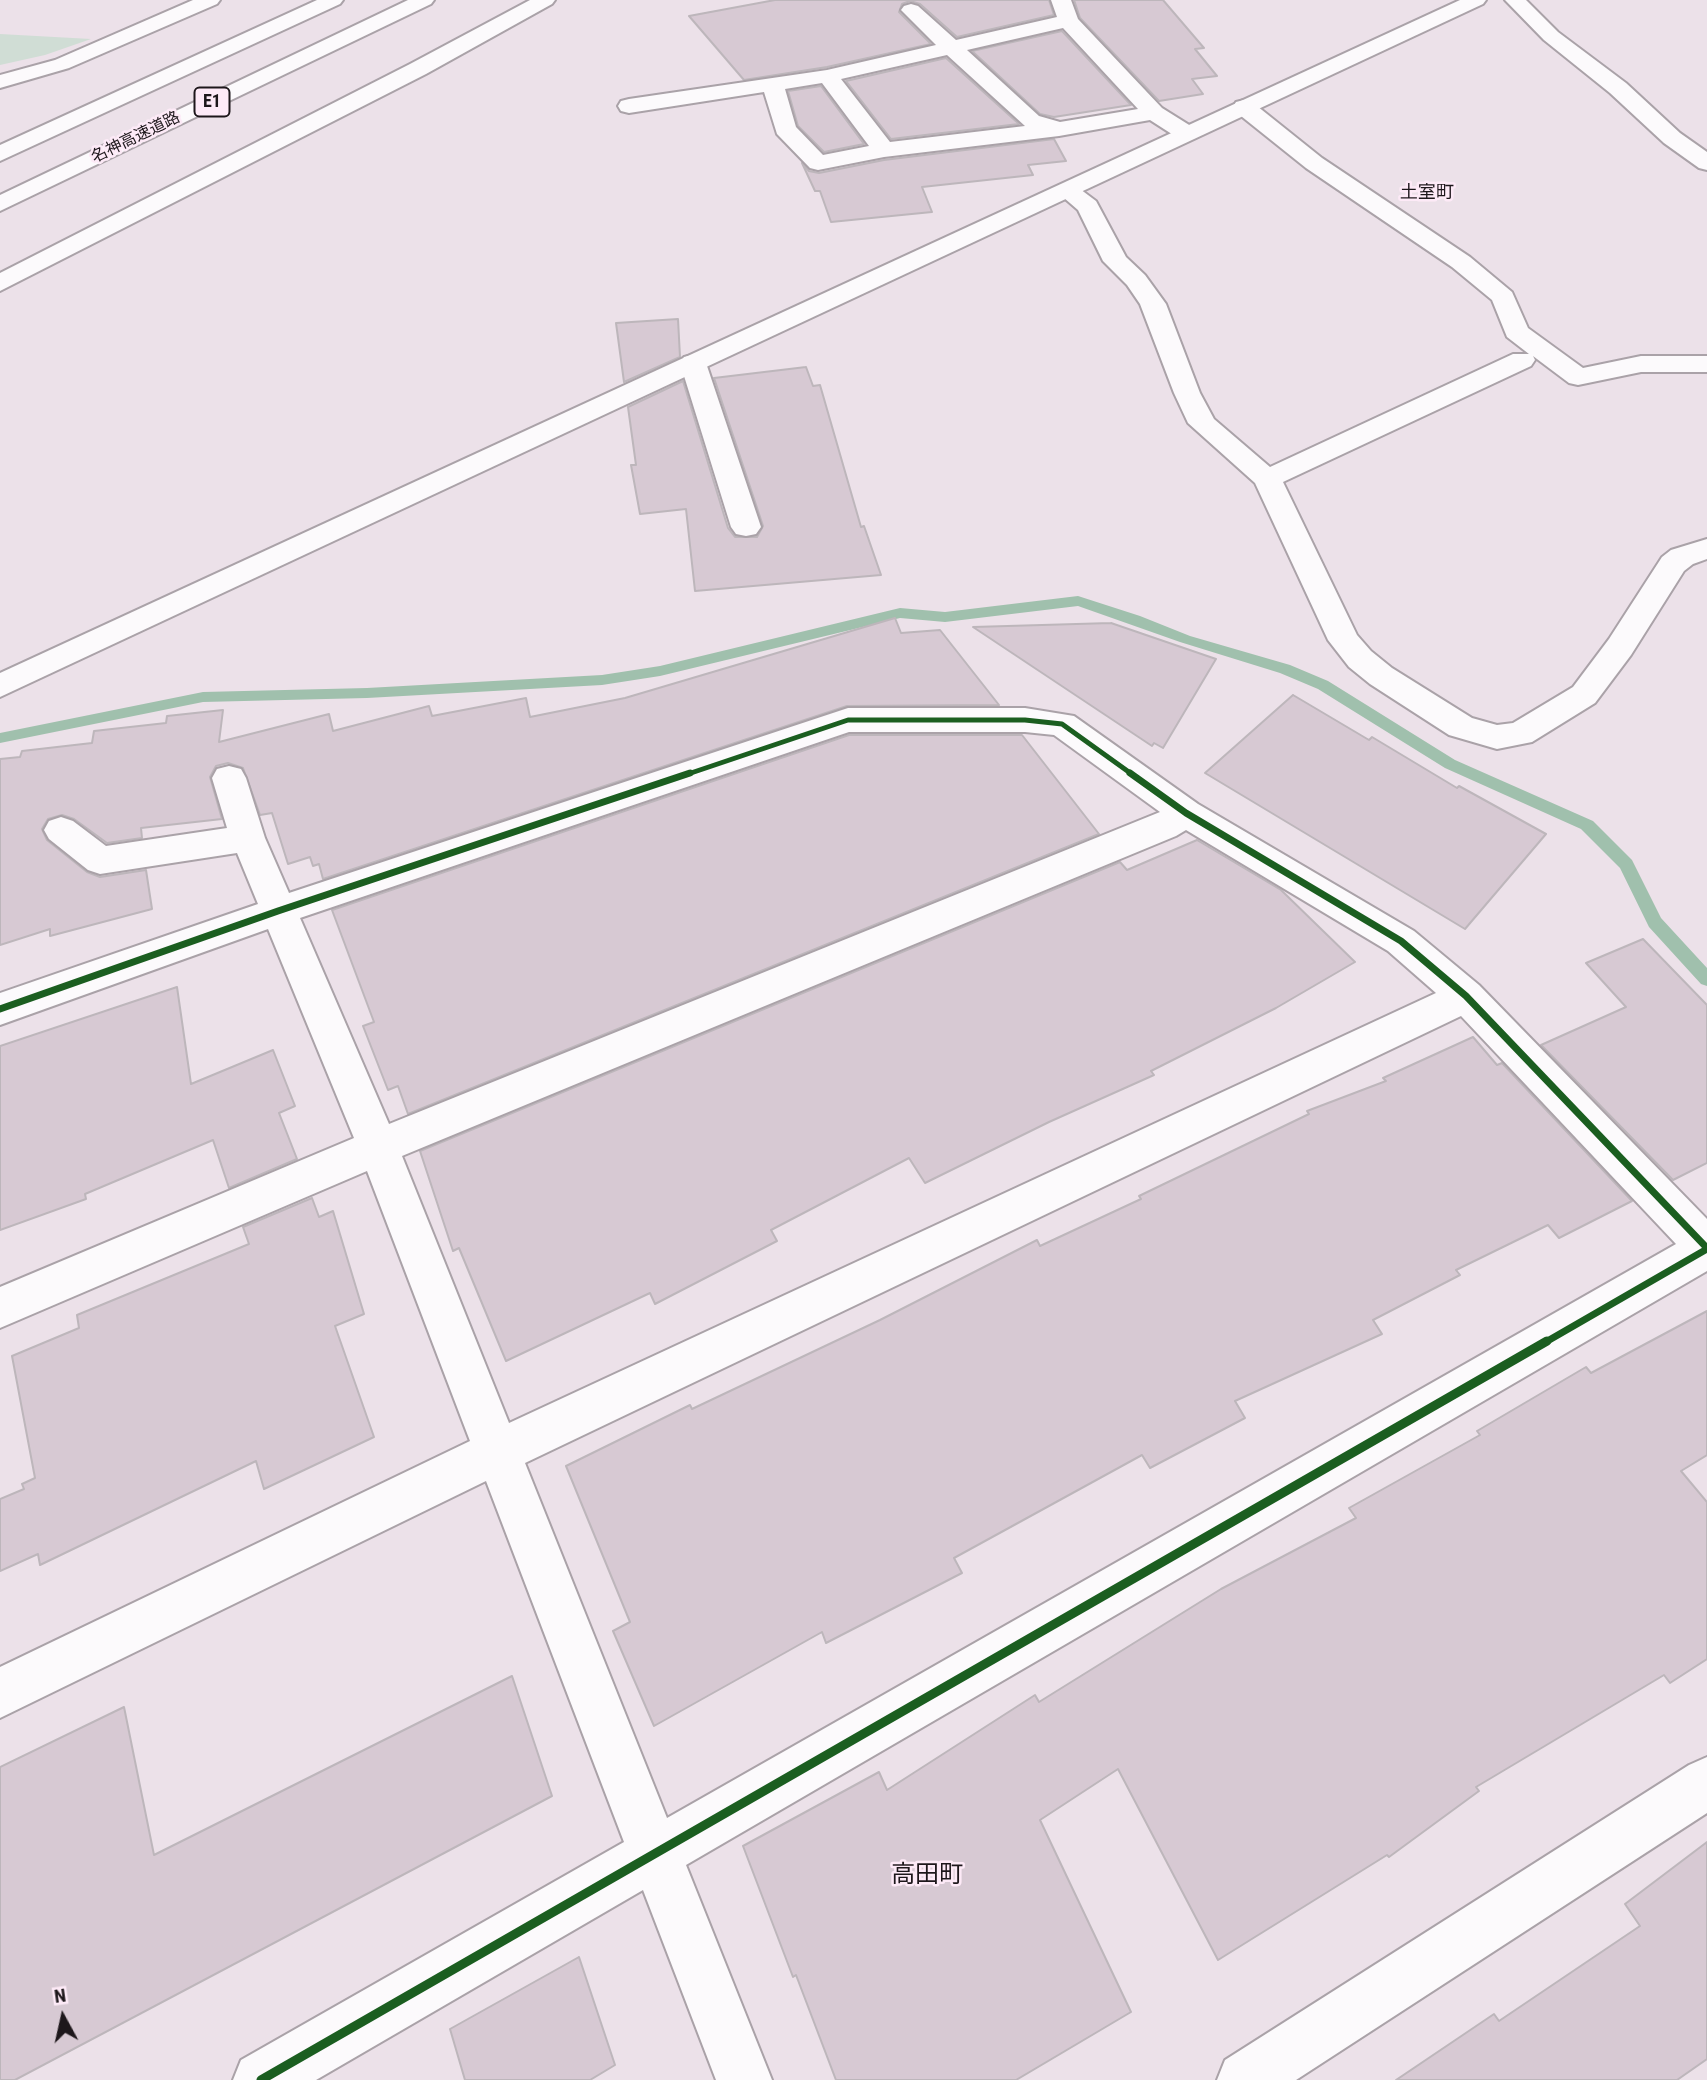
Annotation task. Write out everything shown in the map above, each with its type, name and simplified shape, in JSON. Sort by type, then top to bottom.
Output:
[{"type":"main road","points":[[0,82],[62,64],[210,0]]},
{"type":"main road","name":"E1","points":[[0,154],[333,0]]},
{"type":"main road","name":"名神高速道路","points":[[0,204],[424,0]]},
{"type":"main road","points":[[0,284],[418,69],[545,0]]},
{"type":"main road","points":[[1061,0],[1069,21],[1154,113],[1186,133]]},
{"type":"main road","points":[[0,686],[1476,0]]},
{"type":"main road","points":[[1515,0],[1551,36],[1618,88],[1672,138],[1707,163]]},
{"type":"main road","points":[[911,10],[1031,121],[1059,129]]},
{"type":"main road","points":[[629,106],[827,76],[1069,21]]},
{"type":"main road","points":[[827,76],[884,150]]},
{"type":"main road","points":[[773,86],[785,129],[818,163],[884,150],[1059,129],[1154,113]]},
{"type":"main road","points":[[1244,107],[1314,163],[1461,262],[1503,297],[1516,331],[1578,377],[1642,364],[1707,365]]},
{"type":"main road","points":[[1069,191],[1088,206],[1115,261],[1136,280],[1153,304],[1186,393],[1202,423],[1267,479],[1338,630],[1351,649],[1381,676],[1461,727],[1497,737],[1520,734],[1584,695],[1620,647],[1673,564],[1682,557],[1707,549]]},
{"type":"main road","points":[[1267,479],[1522,360]]},
{"type":"main road","points":[[692,363],[746,527]]},
{"type":"main road","points":[[0,1009],[278,911],[848,720],[1025,720],[1062,724],[1186,813],[1401,941],[1466,996],[1707,1248],[261,2080]]},
{"type":"main road","points":[[229,779],[248,838],[379,1147],[744,2080]]},
{"type":"main road","points":[[0,1308],[379,1147],[1164,827],[1186,813]]},
{"type":"main road","points":[[61,830],[100,860],[248,838]]},
{"type":"main road","points":[[0,1693],[497,1452],[1466,996]]},
{"type":"main road","points":[[1245,2080],[1707,1783]]},
{"type":"shaded area","points":[[0,34],[91,39],[45,55],[0,65]]},
{"type":"building","points":[[775,0],[1049,0],[1054,15],[957,37],[920,4],[910,1],[902,4],[899,12],[931,44],[827,67],[744,80],[689,16]]},
{"type":"building","points":[[1074,0],[1163,0],[1204,48],[1195,49],[1217,76],[1192,79],[1203,94],[1159,101],[1080,18]]},
{"type":"building","points":[[1062,31],[1131,105],[1054,117],[1040,114],[972,51]]},
{"type":"building","points":[[946,58],[1019,124],[891,139],[846,81]]},
{"type":"building","points":[[821,86],[864,144],[824,152],[798,126],[788,91]]},
{"type":"building","points":[[1054,139],[1066,161],[1028,165],[1033,175],[922,187],[932,212],[831,222],[820,191],[815,191],[802,163],[809,171],[819,173],[884,160]]},
{"type":"building","points":[[678,319],[680,357],[624,382],[616,323]]},
{"type":"building","points":[[806,367],[813,386],[820,385],[861,527],[864,526],[881,575],[695,591],[686,509],[640,514],[631,465],[636,465],[628,407],[683,381],[728,528],[735,537],[757,537],[763,526],[714,378]]},
{"type":"building","points":[[895,618],[901,633],[940,630],[999,705],[847,706],[323,879],[319,864],[313,866],[310,857],[288,864],[272,813],[260,815],[243,768],[228,763],[216,766],[210,777],[222,819],[141,828],[142,838],[107,843],[74,819],[62,815],[48,819],[42,829],[47,840],[87,872],[100,877],[146,870],[152,909],[50,936],[50,929],[0,945],[0,759],[20,757],[22,751],[92,743],[94,731],[166,723],[167,716],[223,710],[219,742],[329,714],[333,731],[429,706],[432,716],[526,698],[530,717],[625,698]]},
{"type":"building","points":[[1111,623],[1216,659],[1163,748],[1154,743],[1152,746],[973,627]]},
{"type":"building","points":[[1293,695],[1369,740],[1372,737],[1457,788],[1459,786],[1546,834],[1465,929],[1205,773]]},
{"type":"building","points":[[849,735],[1022,735],[1099,834],[408,1114],[398,1086],[388,1090],[363,1026],[374,1022],[332,910]]},
{"type":"building","points":[[1197,840],[1281,890],[1355,962],[1276,1008],[1151,1071],[1154,1075],[1049,1122],[925,1183],[909,1158],[771,1230],[777,1241],[655,1304],[650,1293],[506,1361],[459,1248],[453,1251],[420,1151],[1120,862],[1127,870]]},
{"type":"building","points":[[1643,939],[1707,1005],[1707,1163],[1673,1180],[1541,1045],[1626,1007],[1586,963]]},
{"type":"building","points":[[177,987],[191,1084],[273,1050],[295,1106],[279,1113],[297,1159],[229,1188],[213,1140],[85,1194],[86,1199],[0,1230],[0,1046]]},
{"type":"building","points":[[1473,1037],[1497,1065],[1502,1063],[1632,1201],[1559,1238],[1548,1225],[1456,1270],[1460,1275],[1373,1320],[1382,1334],[1235,1401],[1245,1418],[1150,1468],[1142,1455],[954,1558],[962,1573],[826,1643],[822,1632],[654,1726],[613,1631],[630,1622],[566,1466],[690,1405],[692,1409],[880,1320],[1037,1240],[1040,1246],[1141,1199],[1139,1196],[1309,1114],[1307,1111],[1386,1081],[1383,1078]]},
{"type":"building","points":[[312,1198],[319,1217],[333,1211],[364,1314],[335,1326],[374,1437],[264,1489],[256,1461],[40,1565],[38,1554],[0,1571],[0,1499],[24,1489],[22,1484],[35,1478],[12,1356],[79,1328],[77,1315],[249,1244],[243,1227]]},
{"type":"building","points":[[1707,1311],[1707,1455],[1681,1471],[1707,1502],[1707,1659],[1670,1683],[1664,1675],[1476,1787],[1479,1791],[1389,1857],[1387,1855],[1218,1960],[1118,1769],[1040,1820],[1131,2012],[1016,2080],[836,2080],[743,1846],[879,1772],[887,1790],[1035,1695],[1039,1702],[1221,1589],[1356,1518],[1349,1508],[1480,1435],[1477,1431],[1586,1367],[1591,1373]]},
{"type":"building","points":[[512,1676],[552,1796],[15,2080],[0,2080],[0,1767],[124,1707],[154,1855]]},
{"type":"building","points":[[1707,1842],[1707,2059],[1677,2080],[1396,2080],[1494,2014],[1499,2021],[1640,1926],[1625,1904]]},
{"type":"building","points":[[579,1957],[615,2065],[590,2080],[465,2080],[450,2029]]},
{"type":"waterway","points":[[0,738],[203,697],[367,693],[602,680],[660,671],[900,613],[945,617],[1078,601],[1135,619],[1185,639],[1285,669],[1323,685],[1450,764],[1587,825],[1626,864],[1655,922],[1707,979]]},
{"type":"cycle path","points":[[0,1009],[278,911],[848,720],[1025,720],[1062,724],[1186,813],[1401,941],[1466,996],[1707,1248]]},
{"type":"cycle path","points":[[261,2080],[1707,1249]]},
{"type":"district","name":"土室町","points":[[1427,193]]},
{"type":"district","name":"高田町","points":[[927,1876]]}]
